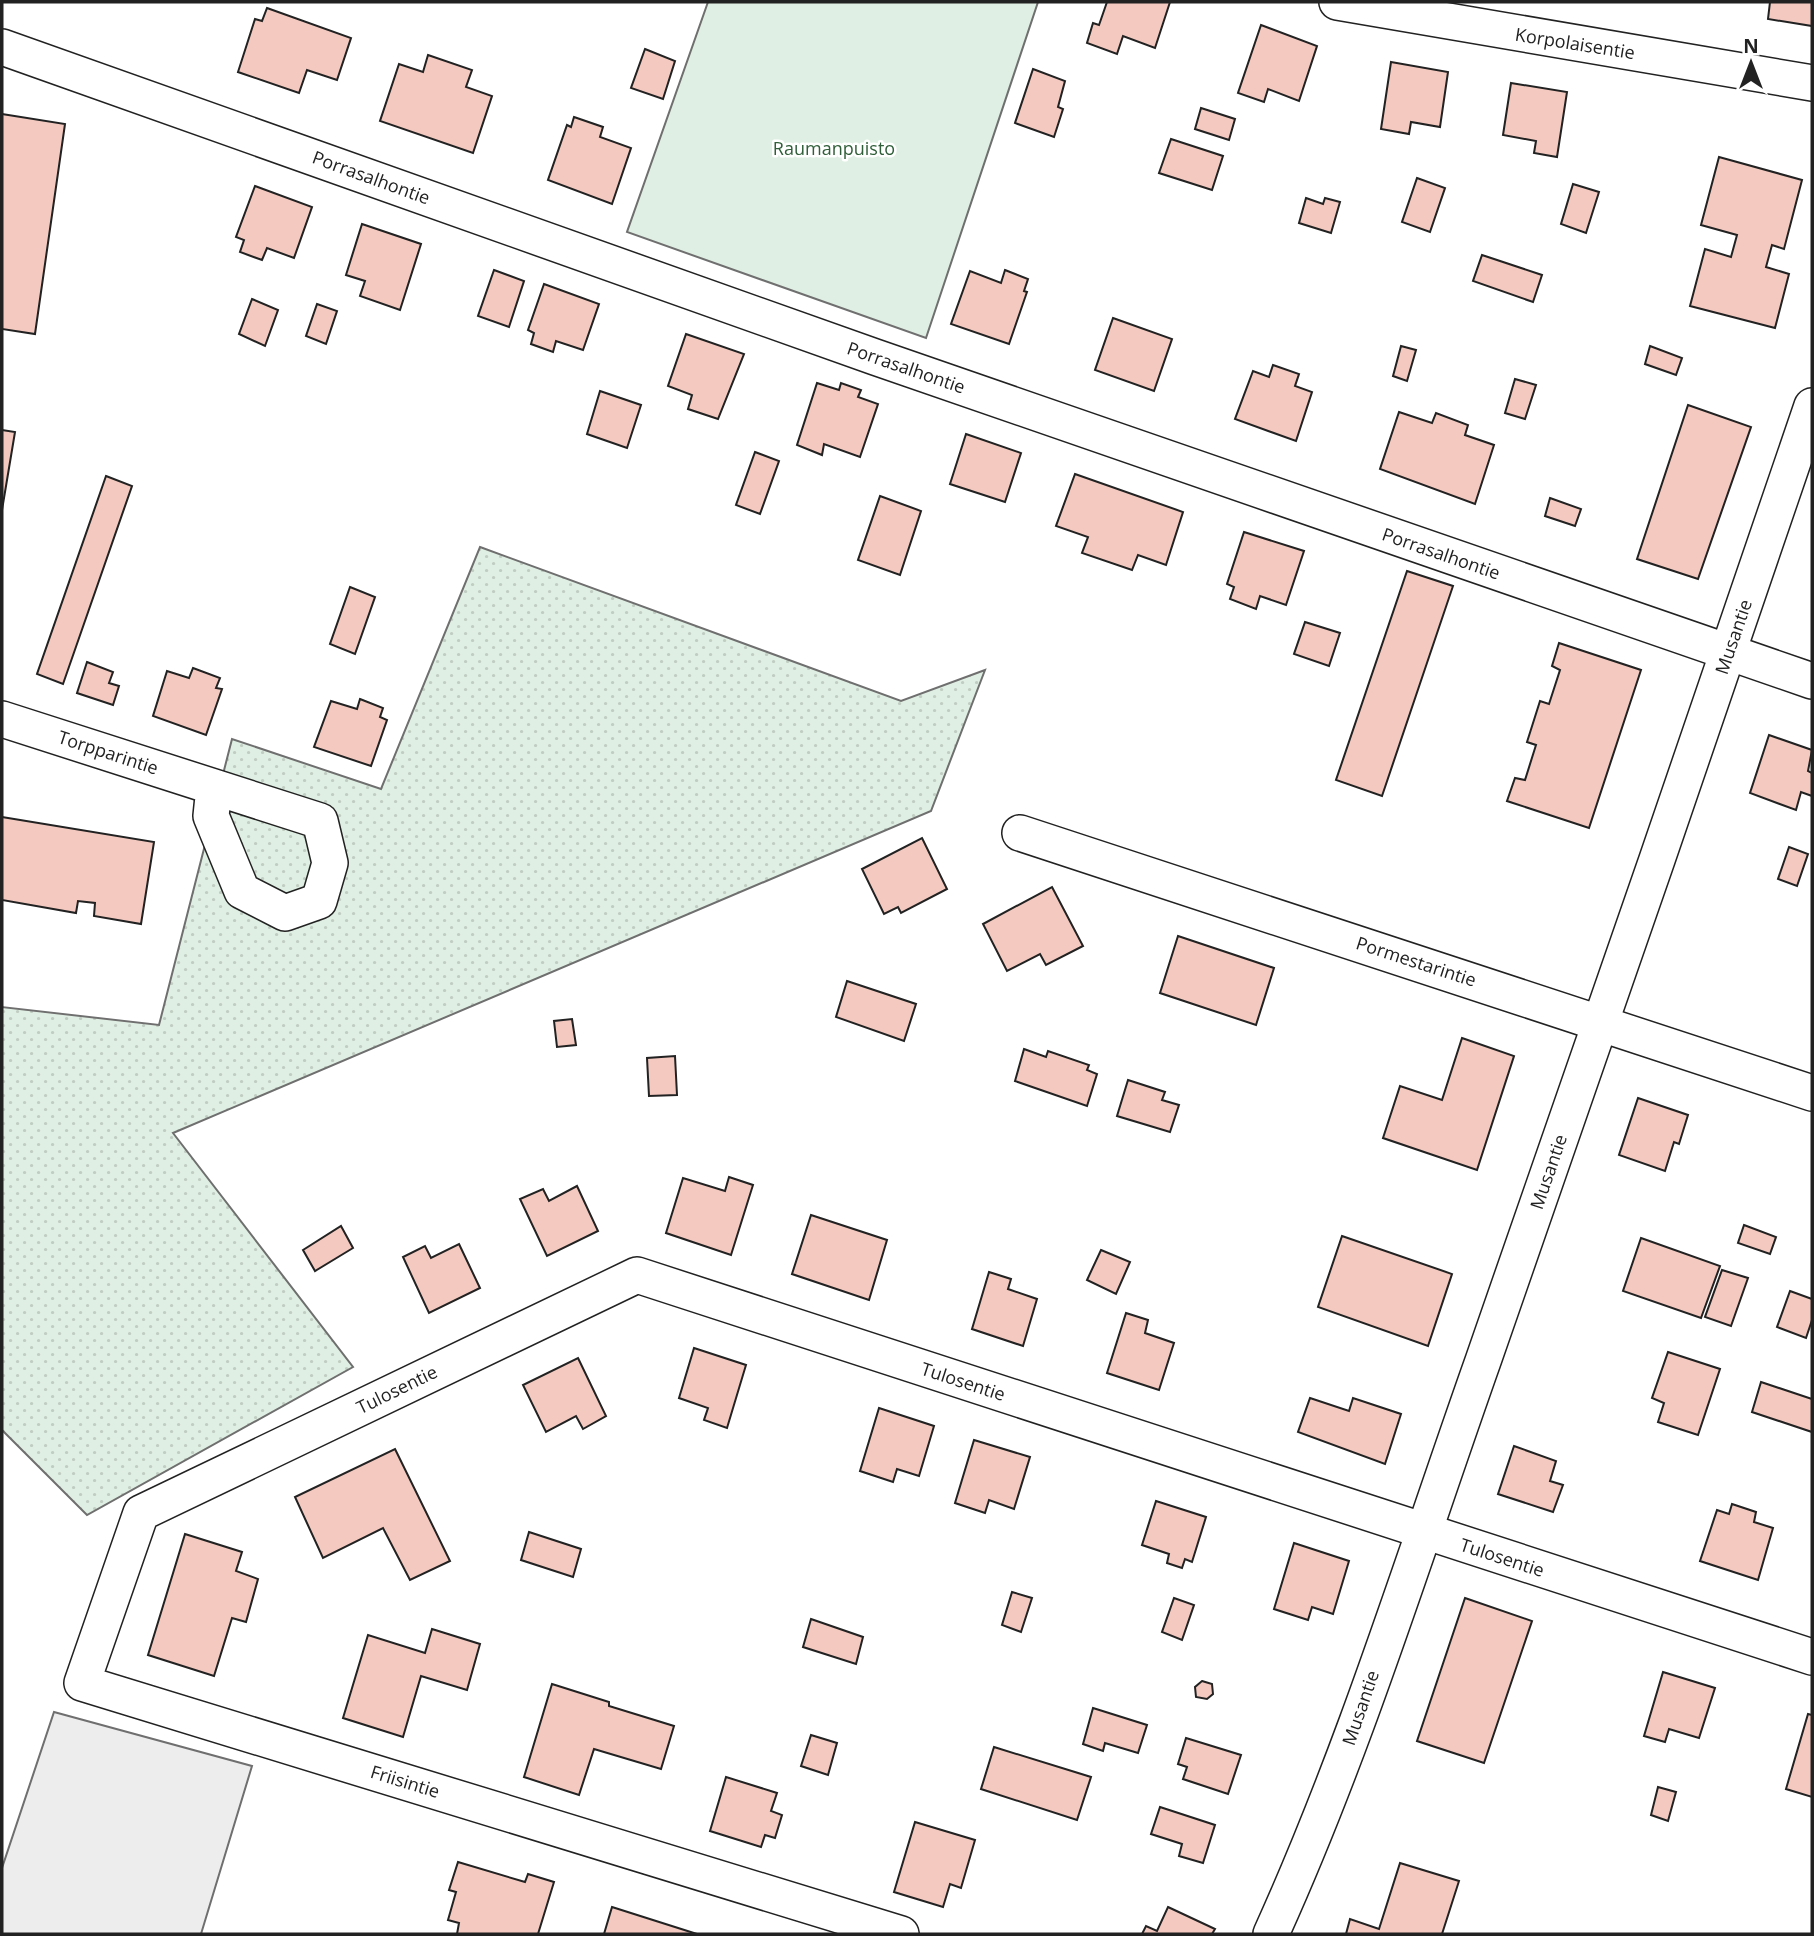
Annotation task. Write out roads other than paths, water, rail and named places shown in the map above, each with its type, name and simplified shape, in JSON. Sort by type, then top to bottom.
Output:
[{"type":"street","name":"Korpolaisentie","points":[[1338,2],[1812,83]]},
{"type":"street","name":"Porrasalhontie","points":[[2,47],[875,357],[1812,681]]},
{"type":"street","name":"Musantie","points":[[1272,1934],[1351,1738],[1812,406]]},
{"type":"street","name":"Torpparintie","points":[[2,719],[214,787]]},
{"type":"street","name":"Pormestarintie","points":[[1020,833],[1812,1093]]},
{"type":"street","name":"Tulosentie","points":[[141,1513],[637,1275],[1812,1657]]},
{"type":"street","name":"Friisintie","points":[[141,1513],[82,1683],[901,1934]]},
{"type":"park label","name":"Raumanpuisto","points":[[834,149]]}]
